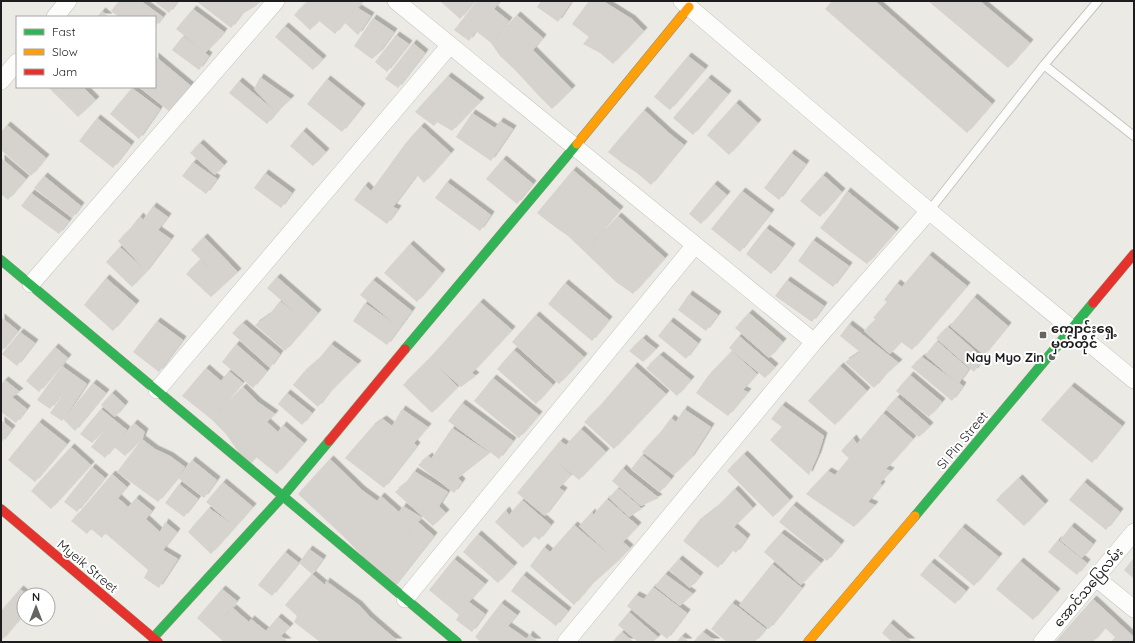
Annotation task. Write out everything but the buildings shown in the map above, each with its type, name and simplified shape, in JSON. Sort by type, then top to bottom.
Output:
[{"type":"street","points":[[56,16],[68,1]]},
{"type":"street","points":[[30,284],[276,1]]},
{"type":"street","points":[[396,1],[814,342]]},
{"type":"street","points":[[155,640],[283,496],[575,146],[685,4],[929,211],[1134,380]]},
{"type":"street","points":[[157,390],[450,45]]},
{"type":"street","points":[[1,81],[16,63]]},
{"type":"street","points":[[566,642],[814,342],[929,211]]},
{"type":"street","points":[[405,599],[695,245]]},
{"type":"street","name":"Si Pin Street","points":[[808,642],[1134,254]]},
{"type":"street","points":[[1,260],[457,642]]},
{"type":"street","name":"Myeik Street","points":[[1,509],[155,640]]},
{"type":"street","name":"အောင်သပြေလမ်း","points":[[1042,642],[1134,532]]},
{"type":"street","points":[[1096,578],[1134,610]]},
{"type":"lane","points":[[929,211],[1044,65],[1098,1]]},
{"type":"lane","points":[[1044,65],[1134,136]]},
{"type":"traffic: fast","points":[[405,349],[577,144]]},
{"type":"traffic: fast","points":[[1,260],[457,642]]},
{"type":"traffic: fast","points":[[915,516],[1093,303]]},
{"type":"traffic: fast","points":[[153,638],[283,496],[329,441]]},
{"type":"traffic: slow","points":[[577,144],[689,7]]},
{"type":"traffic: slow","points":[[808,642],[915,516]]},
{"type":"traffic: jam","points":[[1093,303],[1134,254]]},
{"type":"traffic: jam","points":[[329,441],[405,349]]},
{"type":"traffic: jam","points":[[1,509],[158,642]]},
{"type":"place","name":"ကျောင်းရှေ့ မှတ်တိုင်","points":[[1043,335]]},
{"type":"place","name":"Nay Myo Zin","points":[[1052,357]]}]
